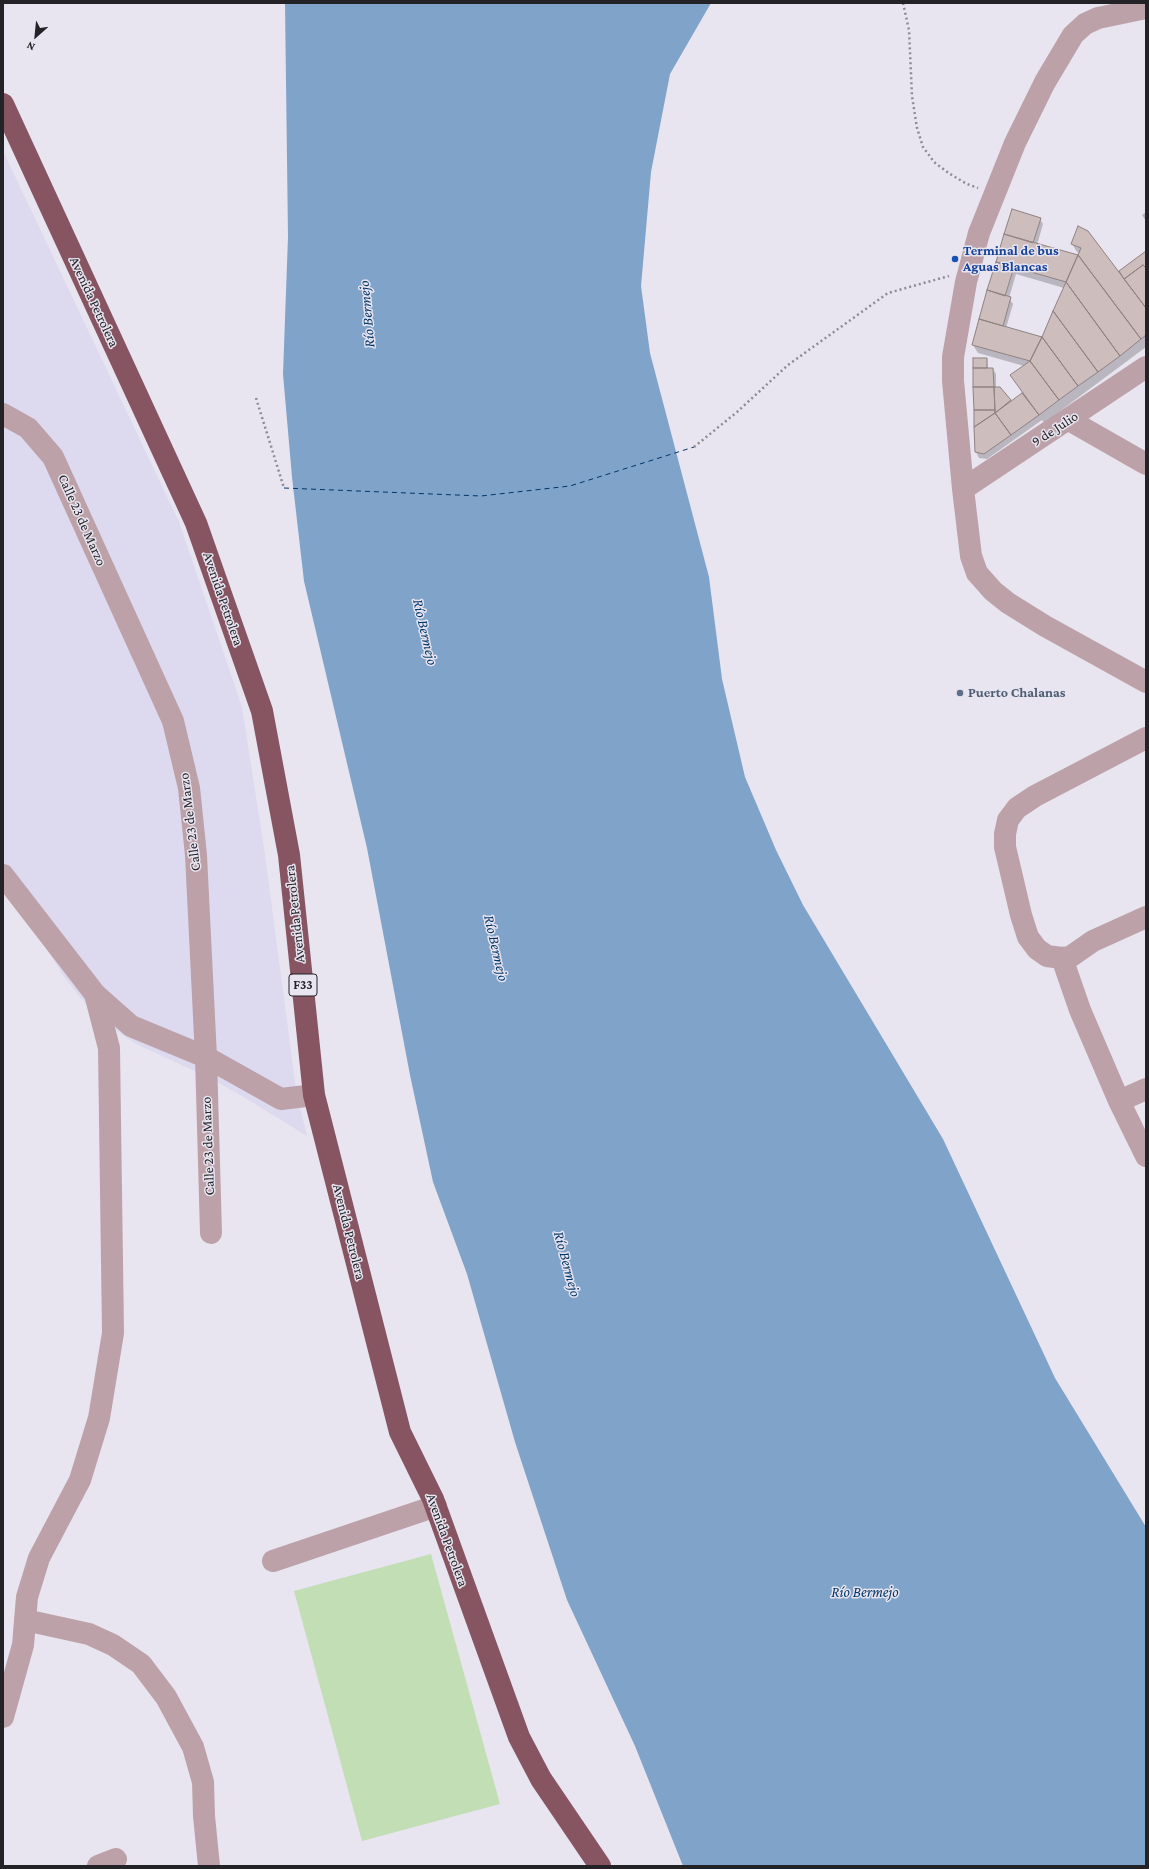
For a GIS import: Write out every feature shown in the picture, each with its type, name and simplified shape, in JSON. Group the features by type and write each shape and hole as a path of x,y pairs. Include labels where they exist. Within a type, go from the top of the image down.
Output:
{"highway":[{"name":"Avenida Petrolera","path":"3,104 196,523 262,711 289,856 314,1095 400,1432 436,1506 519,1737 541,1779 600,1866"}],"street":[{"path":"1146,8 1098,18 1085,24 1073,35 1045,82 1015,143 994,191 969,271 958,320 953,357 953,381 963,489 973,565 977,573 993,591 1008,603 1045,626 1146,682"},
{"name":"9 de Julio","path":"963,489 1146,368"},
{"name":"Calle 23 de Marzo","path":"3,414 28,428 53,457 173,721 189,788 195,848 206,1056 211,1233"},
{"path":"1069,420 1146,464"},
{"path":"1146,738 1035,796 1017,808 1008,820 1005,834 1007,863 1028,937 1037,950 1047,956 1062,958 1070,957 1093,941 1146,917"},
{"path":"3,874 96,994 131,1026 206,1056 281,1099 314,1095"},
{"path":"1062,958 1080,1010 1119,1101 1146,1156"},
{"path":"3,1717 23,1645 27,1597 39,1558 80,1480 97,1425 113,1332 109,1048 96,994"},
{"path":"1119,1101 1146,1088"},
{"path":"273,1561 436,1506"},
{"path":"25,1620 89,1634 113,1645 141,1664 166,1697 192,1747 203,1782 204,1816 209,1866"}],"path":[{"path":"904,3 908,30 912,96 917,128 923,147 934,162 950,174 967,184 994,191"},
{"path":"694,447 737,412 788,365 888,293 969,271"},
{"path":"256,398 284,488"}],"shaded area":[{"path":"3,151 179,522 242,707 265,855 296,1090 307,1136 208,1077 136,1044 104,1022 89,1008 64,977 31,924 3,884"}],"green space":[{"path":"431,1554 500,1804 362,1841 294,1591"}],"water":[{"name":"Río Bermejo","path":"285,3 711,3 670,74 651,172 641,286 650,353 709,577 722,679 745,777 776,850 803,905 943,1139 1055,1378 1146,1527 1146,1866 683,1866 635,1746 567,1600 515,1442 467,1274 433,1182 410,1075 367,848 304,581 292,477 283,374 288,237"}],"building":[{"path":"1012,209 1041,218 1033,243 1004,234"},
{"path":"1078,226 1088,231 1146,308 1146,335 1141,339 1078,255 1081,248 1071,244"},
{"path":"1004,234 1078,255 1066,282 996,262"},
{"path":"1146,251 1146,268 1143,265 1124,279 1119,271"},
{"path":"1078,255 1141,339 1120,356 1066,282"},
{"path":"996,262 1014,267 1005,296 987,290"},
{"path":"1143,265 1146,268 1146,308 1124,279"},
{"path":"1066,282 1120,356 1098,372 1053,311"},
{"path":"987,290 1011,297 1003,326 979,319"},
{"path":"1053,311 1098,372 1078,386 1042,337"},
{"path":"979,319 1042,337 1030,361 972,345"},
{"path":"1042,337 1078,386 1059,400 1030,361"},
{"path":"973,358 987,358 987,368 973,368"},
{"path":"1030,361 1059,400 1039,415 1010,375"},
{"path":"973,368 993,368 994,387 973,387"},
{"path":"973,387 994,387 995,410 974,410"},
{"path":"994,387 1000,387 1011,400 995,413"},
{"path":"1022,393 1039,415 1011,435 995,413"},
{"path":"974,410 995,410 995,413 974,427"},
{"path":"995,413 1011,435 984,454 975,452 974,427"}],"ferry route":[{"path":"284,488 481,496 570,486 694,447"}],"place":[{"name":"Terminal de bus Aguas Blancas","path":"955,259"},
{"name":"Puerto Chalanas","path":"960,693"}]}
